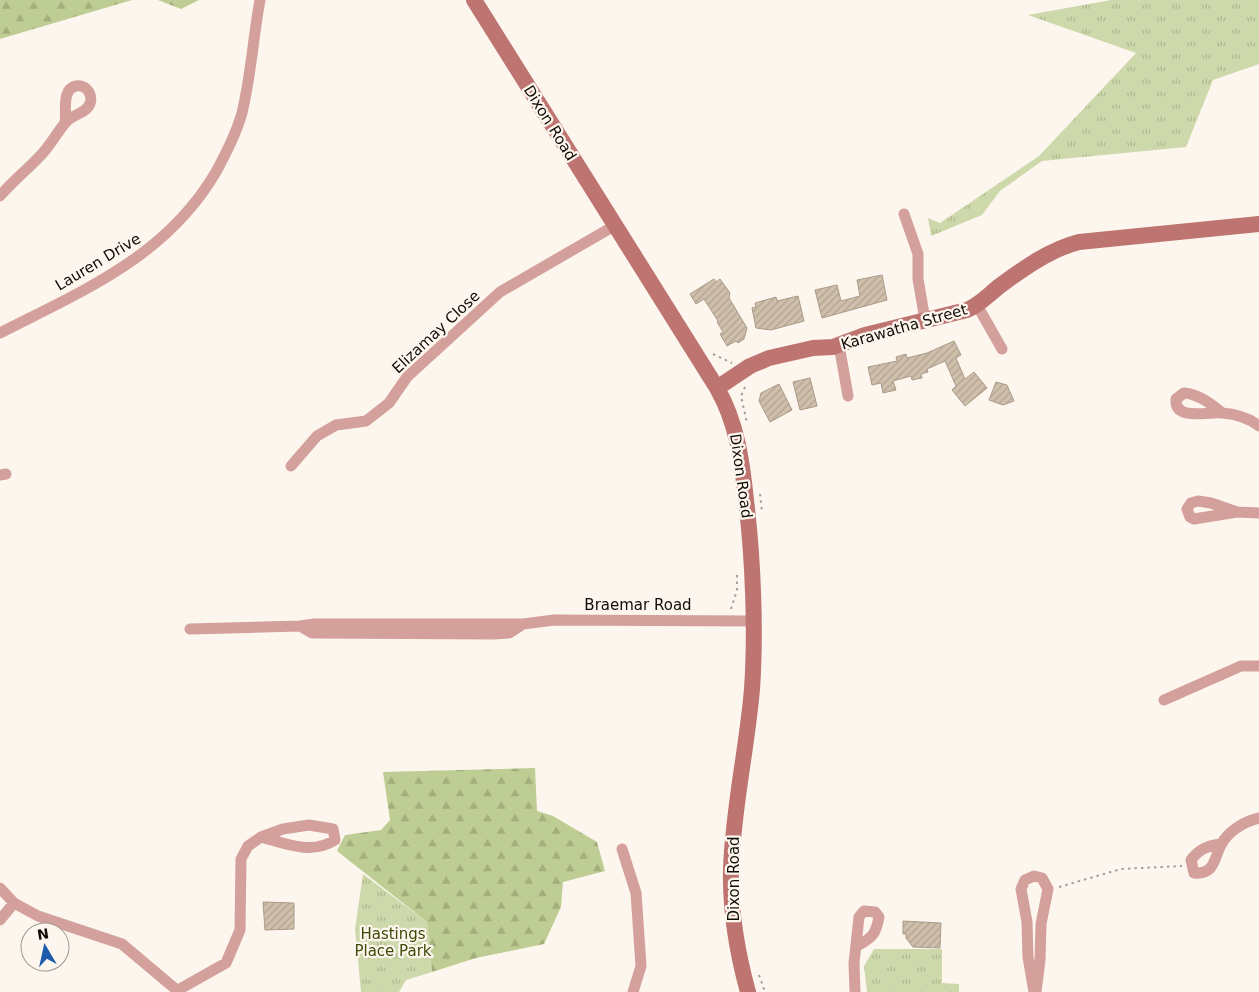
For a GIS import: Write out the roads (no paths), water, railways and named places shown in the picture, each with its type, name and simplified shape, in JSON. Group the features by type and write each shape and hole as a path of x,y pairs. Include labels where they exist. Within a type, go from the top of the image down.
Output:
{"main road":[{"name":"Dixon Road","path":"474,0 717,388 733,422 741,458 748,514 752,621 752,689 735,813 731,870 734,926 748,992"},
{"name":"Karawatha Street","path":"717,388 750,366 769,358 813,348 839,345 861,336 959,312 977,305 1002,284 1064,246 1088,240 1259,224"}],"street":[{"name":"Lauren Drive","path":"0,333 119,270 153,247 183,219 207,186 228,150 241,114 250,72 260,0"},
{"path":"0,196 42,154 65,123"},
{"path":"904,214 918,254 918,279 924,320"},
{"name":"Elizamay Close","path":"291,466 317,436 336,425 366,421 389,403 407,377 500,292 614,226"},
{"path":"977,305 1002,349"},
{"path":"839,345 848,396"},
{"path":"1221,412 1250,420 1259,426"},
{"path":"1237,512 1259,513"},
{"name":"Braemar Road","path":"190,628 324,624 523,624 554,620 752,621"},
{"path":"1164,700 1241,666 1259,666"},
{"path":"1221,844 1235,828 1259,818"},
{"path":"0,888 14,903 38,916 122,944 179,991 226,963 240,930 241,859 248,846 261,837 283,829 309,825 334,829 335,840 324,847 299,848 261,837"},
{"path":"622,849 636,893 641,966 633,992"},
{"path":"1034,876 1042,878 1048,889 1041,924 1040,960 1035,992 1028,957 1027,922 1021,889 1025,880 1034,876"},
{"path":"0,920 14,903"},
{"path":"855,992 854,963 857,946"}],"park label":[{"name":"Hastings Place Park","path":"393,942"}]}
